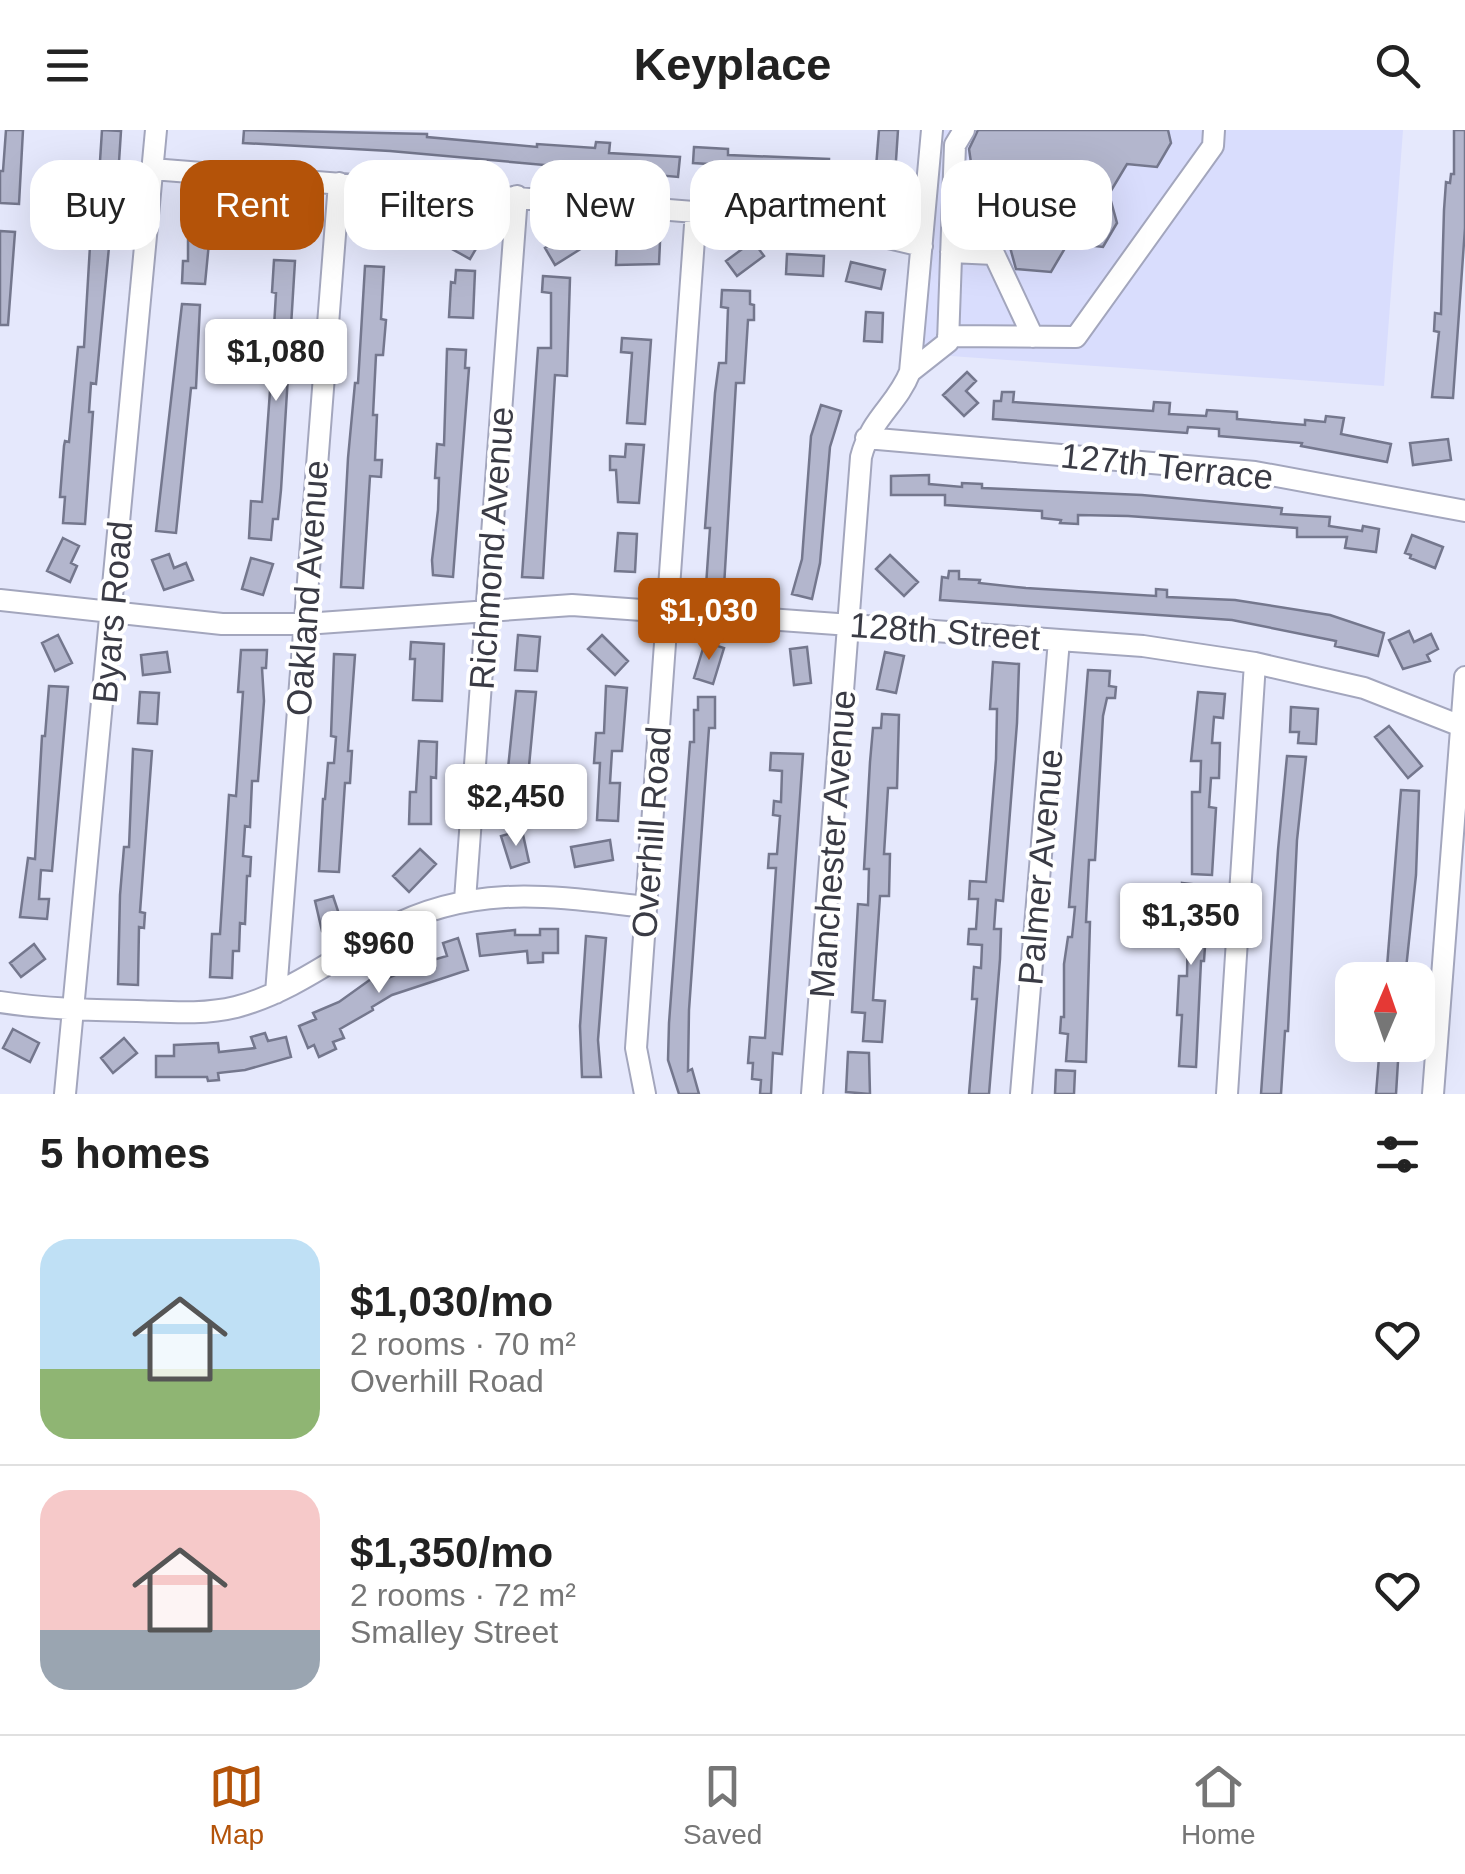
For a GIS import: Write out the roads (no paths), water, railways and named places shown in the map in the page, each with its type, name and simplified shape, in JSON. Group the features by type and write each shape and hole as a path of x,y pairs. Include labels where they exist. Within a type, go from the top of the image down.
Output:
{"street":[{"name":"Byars Road","path":"153,160 156,130"},
{"name":"Manchester Avenue","path":"812,1094 861,458 866,438 906,384 910,372 932,130"},
{"path":"910,372 948,342 955,145 964,130"},
{"path":"948,336 1076,337 1213,146 1214,130"},
{"path":"160,171 690,210"},
{"name":"Oakland Avenue","path":"276,994 339,183"},
{"name":"Richmond Avenue","path":"465,900 518,196"},
{"name":"Byars Road","path":"65,1094 145,250"},
{"name":"Overhill Road","path":"645,1094 636,1048 693,250"},
{"path":"951,252 994,254 1033,337"},
{"name":"127th Terrace","path":"866,438 1255,472 1465,511"},
{"name":"128th Street","path":"0,600 222,624 305,624 487,608 572,605 1143,646 1255,662 1364,688 1461,726"},
{"name":"Palmer Avenue","path":"1021,1094 1059,640"},
{"path":"1227,1094 1255,662"},
{"path":"1433,1094 1465,677"},
{"path":"0,1002 74,1010 202,1013 276,994 388,929 429,910 465,900 535,894 645,907"}]}
